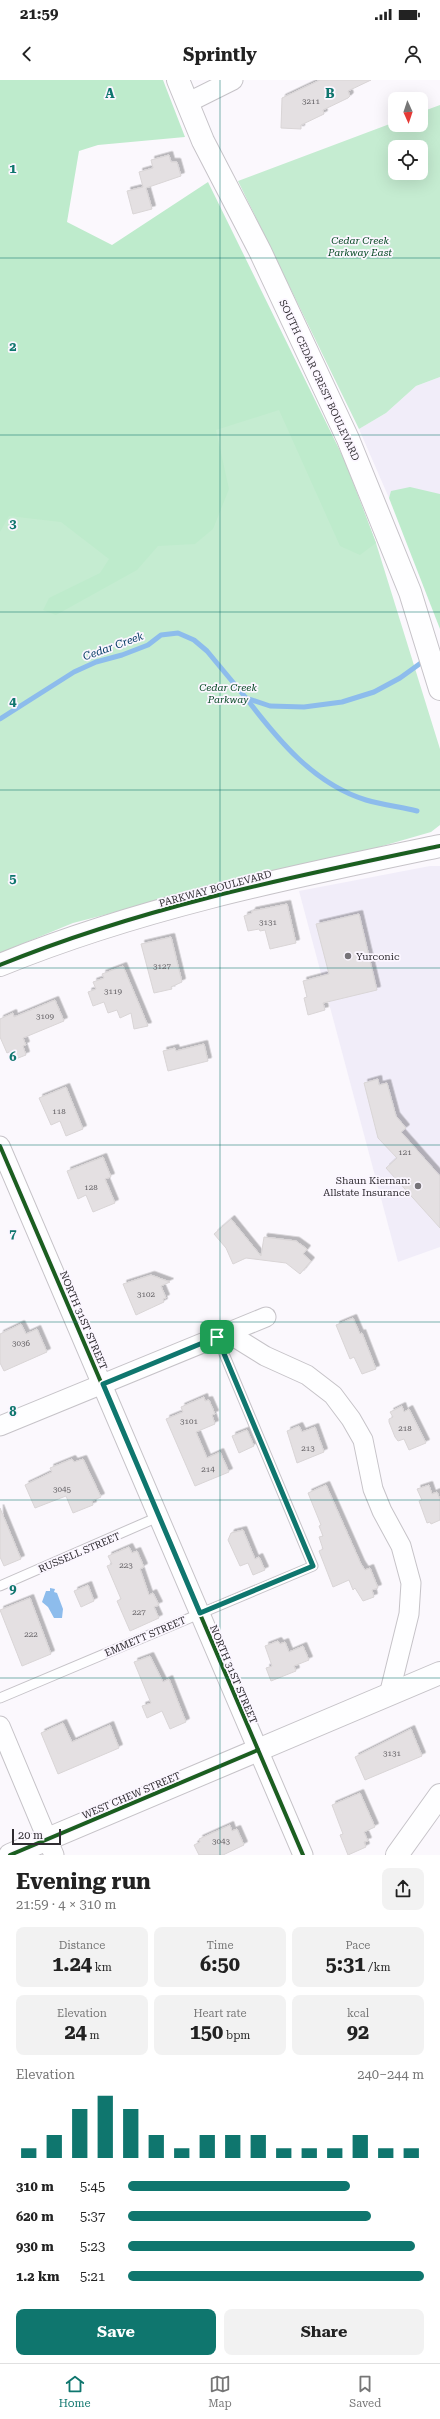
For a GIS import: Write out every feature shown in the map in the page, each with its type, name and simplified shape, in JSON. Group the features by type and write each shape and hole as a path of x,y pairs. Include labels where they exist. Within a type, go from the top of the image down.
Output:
{"street":[{"name":"SOUTH CEDAR CREST BOULEVARD","path":"178,80 221,178 260,252 348,439 381,517 419,621 440,688"},
{"path":"187,103 233,80"},
{"name":"PARKWAY BOULEVARD","path":"0,965 95,929 184,903 260,884 440,846"},
{"name":"NORTH 31ST STREET","path":"0,1146 303,1855"},
{"path":"0,1426 266,1317"},
{"path":"222,1335 307,1375 333,1395 351,1419 363,1440 373,1489 382,1511 401,1546 411,1583 409,1614 389,1695"},
{"name":"WEST CHEW STREET","path":"10,1855 51,1847 258,1750 440,1673"},
{"path":"0,1726 51,1847"},
{"path":"398,1855 440,1797"}],"lane":[{"name":"EMMETT STREET","path":"0,1698 313,1566 222,1335"},
{"name":"RUSSELL STREET","path":"0,1586 158,1517"}],"shaded area":[{"path":"440,377 440,494 392,491 389,498 359,429 386,413 416,386"},
{"path":"430,866 440,866 440,1247 398,1262 299,891"}],"green space":[{"path":"0,80 163,80 185,137 98,145 79,151 67,222 112,245 208,182 344,459 376,543 360,555 340,546 279,410 216,430 229,489 213,529 195,544 158,546 137,570 56,615 43,610 49,598 100,573 109,559 61,522 9,516 0,532"},
{"name":"Cedar Creek Parkway East","path":"440,105 440,377 416,386 386,413 359,429 238,181 388,125 388,132 428,132 428,109"},
{"name":"Cedar Creek Parkway","path":"275,392 312,469 344,459 376,543 440,749 440,825 431,832 372,849 279,870 73,923 0,953 0,499 202,423"},
{"path":"410,487 440,494 440,629 389,498 391,491"}],"water":[{"path":"50,1588 55,1589 54,1592 57,1593 63,1609 62,1618 54,1618 48,1607 42,1602 46,1591 50,1591"}],"building":[{"path":"320,80 371,80 348,91 350,96 348,98 323,110 324,114 301,125 301,129 281,128 282,98"},
{"path":"169,155 171,162 177,162 181,176 146,188 152,209 133,214 127,191 143,187 139,172 153,168 151,160"},
{"path":"287,904 296,943 270,949 265,930 260,931 259,929 248,931 244,916 252,913 252,911"},
{"name":"Yurconic","path":"359,914 377,990 323,1003 325,1010 308,1015 304,998 307,997 303,981 329,974 316,924"},
{"path":"171,937 182,982 171,987 172,989 154,993 141,944"},
{"path":"123,966 148,1026 134,1029 131,1013 120,1018 117,1010 108,1013 104,1002 93,1006 88,992 96,989 93,982 104,978 102,974"},
{"path":"55,1000 64,1021 23,1038 26,1045 23,1046 26,1055 13,1060 9,1052 7,1053 0,1037 0,1019 13,1013 14,1017"},
{"path":"204,1044 208,1061 168,1071 163,1051 175,1048 176,1051"},
{"path":"378,1079 379,1085 387,1083 396,1116 406,1128 401,1132 440,1176 440,1228 386,1168 397,1158 378,1138 364,1083"},
{"path":"66,1087 83,1129 66,1136 60,1121 51,1125 39,1098"},
{"path":"103,1157 111,1177 105,1179 115,1203 93,1212 86,1195 78,1199 67,1171"},
{"path":"231,1219 261,1256 264,1237 296,1241 307,1249 303,1254 311,1261 300,1274 286,1263 246,1258 233,1264 226,1248 214,1234"},
{"path":"151,1275 170,1282 161,1286 166,1298 163,1299 164,1302 136,1315 123,1284"},
{"path":"353,1318 360,1334 362,1333 376,1369 362,1374 354,1357 350,1359 336,1325"},
{"path":"21,1324 26,1334 37,1329 47,1352 4,1371 0,1363 0,1334"},
{"path":"204,1397 205,1401 209,1400 215,1414 212,1415 215,1424 196,1432 207,1458 220,1452 229,1472 195,1486 166,1419 183,1412 181,1407"},
{"path":"402,1406 404,1412 409,1409 426,1443 409,1450 404,1439 398,1441 395,1437 389,1422 389,1419 393,1417 390,1412"},
{"path":"299,1426 302,1432 315,1427 324,1452 297,1463 287,1431"},
{"path":"247,1430 254,1446 239,1453 232,1436"},
{"path":"72,1459 74,1462 83,1459 101,1497 92,1501 93,1505 73,1513 66,1496 35,1508 25,1485 52,1472 50,1468"},
{"path":"326,1485 361,1564 365,1570 370,1568 378,1588 372,1590 374,1597 363,1601 355,1588 353,1590 349,1580 333,1587 319,1551 323,1549 319,1537 323,1536 319,1526 321,1525 308,1493"},
{"path":"429,1485 432,1494 437,1492 440,1499 440,1520 431,1524 430,1522 427,1523 419,1501 422,1500 417,1489"},
{"path":"0,1508 21,1559 4,1566 0,1557"},
{"path":"243,1530 255,1559 259,1557 265,1570 253,1575 248,1563 240,1566 228,1540 231,1533"},
{"path":"129,1547 132,1553 137,1551 144,1567 140,1569 149,1595 153,1593 159,1605 154,1607 159,1618 130,1631 117,1601 121,1599 107,1566 112,1564 108,1556"},
{"path":"88,1585 94,1601 81,1607 74,1591"},
{"path":"30,1598 51,1654 22,1666 0,1610"},
{"path":"278,1641 280,1644 285,1642 289,1652 303,1646 309,1660 294,1666 296,1671 271,1681 266,1668 272,1666 265,1646"},
{"path":"150,1656 163,1682 169,1679 186,1722 170,1729 162,1711 147,1718 142,1706 151,1703 134,1662"},
{"path":"63,1723 72,1742 110,1725 119,1748 58,1774 41,1733"},
{"path":"411,1729 422,1756 365,1780 355,1757"},
{"path":"360,1793 375,1827 364,1832 368,1841 364,1842 366,1847 348,1855 340,1835 343,1834 332,1805"},
{"path":"230,1825 232,1831 237,1829 244,1845 223,1855 199,1855 194,1845 200,1842 199,1839"}],"waterway":[{"name":"Cedar Creek","path":"0,719 74,672 96,662 122,655 148,645 161,635 178,633 194,640 207,651 246,698 270,706 304,707 342,702 374,692 400,678 425,660"},
{"path":"246,698 284,745 298,759 330,783 347,793 366,800 417,811"}],"cycle path":[{"path":"0,965 108,926 217,895 440,846"},
{"path":"0,1146 303,1855"},
{"path":"10,1855 258,1750"}],"place":[{"name":"Yurconic","path":"348,956"},
{"name":"Shaun Kiernan: Allstate Insurance","path":"418,1186"}],"route":[{"path":"217,1337 313,1566 200,1613 158,1517 103,1384 217,1337"}]}
